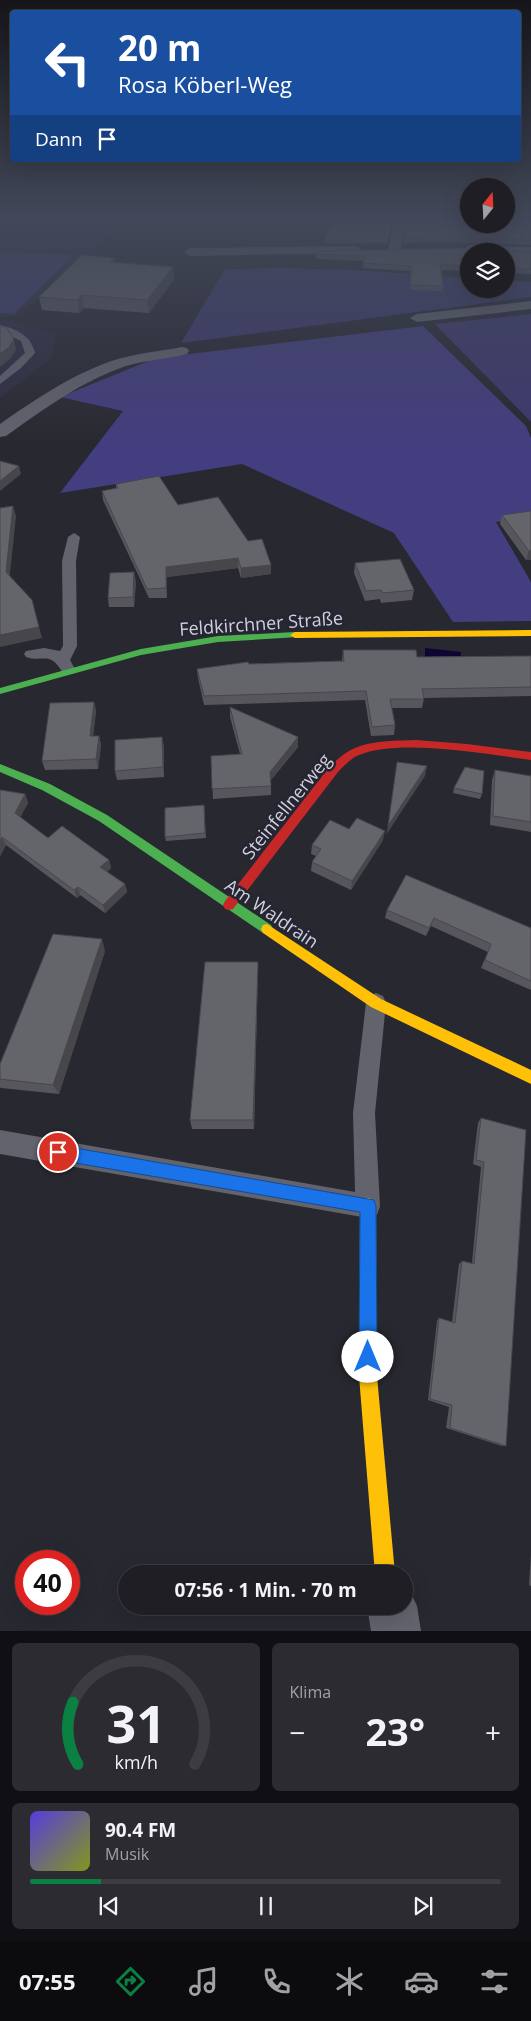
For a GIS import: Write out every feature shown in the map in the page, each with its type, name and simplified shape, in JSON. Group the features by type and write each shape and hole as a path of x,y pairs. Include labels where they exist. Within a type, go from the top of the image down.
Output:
{"street":[{"path":"417,318 531,304"},
{"path":"0,432 57,393 98,372 122,363 182,351"},
{"name":"Feldkirchner Straße","path":"0,691 66,665 218,639 294,635 531,633"},
{"name":"Steinfellnerweg","path":"229,905 334,769 356,751 385,746 425,746 488,750 531,756"},
{"name":"Am Waldrain","path":"0,768 46,787 103,818 376,1003 531,1077"},
{"path":"368,1206 368,1376 385,1565"},
{"path":"393,1615 396,1631"}],"lane":[{"path":"0,328 22,336 30,346 30,353 0,381"},
{"path":"66,665 70,646 70,561 74,538"},
{"path":"31,654 42,652 58,655 66,665"},
{"path":"0,1142 368,1206 364,1113 376,1003"}],"shaded area":[{"path":"0,293 44,293 15,316 0,317"},
{"path":"0,293 35,293 14,314 0,313"},
{"path":"211,293 460,293 460,298 515,298 515,293 531,293 531,297 181,343"},
{"path":"531,314 531,421 530,421 435,324"},
{"path":"0,319 55,334 52,358 0,398"},
{"path":"423,326 526,426 531,438 531,518 496,522 531,582 531,621 453,622 394,533 242,464 60,493 123,411 60,397 156,358"},
{"path":"425,648 461,652 460,663 425,659"}],"building":[{"path":"43,293 152,293 147,300 82,295 77,300 39,297"},
{"path":"0,325 6,327 14,339 9,347 0,354"},
{"path":"0,461 19,466 0,481"},
{"path":"159,476 178,505 218,497 248,541 262,539 271,565 241,568 238,558 166,567 166,588 147,589 102,491 118,488 116,484"},
{"path":"13,506 6,572 32,600 39,627 0,635 0,508"},
{"path":"531,511 531,551 529,551 502,515"},
{"path":"400,559 414,590 383,593 381,590 366,591 355,563"},
{"path":"134,572 133,597 108,598 110,573"},
{"path":"343,650 416,650 417,657 531,656 531,687 422,689 424,699 390,699 395,725 372,727 366,691 204,696 197,669 248,662 249,664 344,661"},
{"path":"94,702 90,736 99,736 96,759 42,761 50,703"},
{"path":"230,707 298,737 270,772 271,786 212,789 211,756 242,754"},
{"path":"162,737 163,767 115,771 115,740"},
{"path":"397,762 427,766 388,826"},
{"path":"465,767 484,771 482,794 454,788"},
{"path":"495,770 531,776 531,822 493,816"},
{"path":"0,790 25,794 15,813 48,838 62,826 109,860 100,867 125,884 103,905 78,887 74,890 2,837 0,841"},
{"path":"204,805 205,833 165,837 165,808"},
{"path":"357,818 385,831 352,881 312,862 321,849 312,845 330,820 349,829"},
{"path":"406,875 531,928 531,981 485,960 491,944 434,918 429,928 387,910"},
{"path":"53,934 102,939 53,1085 0,1079 0,1064"},
{"path":"205,962 258,962 253,1120 190,1120"},
{"path":"481,1118 526,1130 506,1446 450,1428 452,1405 430,1399 439,1318 455,1323 462,1261 474,1264 484,1162 476,1160"}],"traffic: fast":[{"path":"0,691 141,652 218,639 295,635"},
{"path":"0,768 46,787 103,818 267,929"}],"traffic: slow":[{"path":"295,635 531,633"},
{"path":"267,929 376,1003 531,1077"},
{"path":"368,1206 368,1376 384,1565"}],"traffic: jam":[{"path":"229,905 334,769 355,752 372,747 416,744 442,745 531,756"}],"route":[{"path":"58,1152 368,1206 368,1357"}]}
